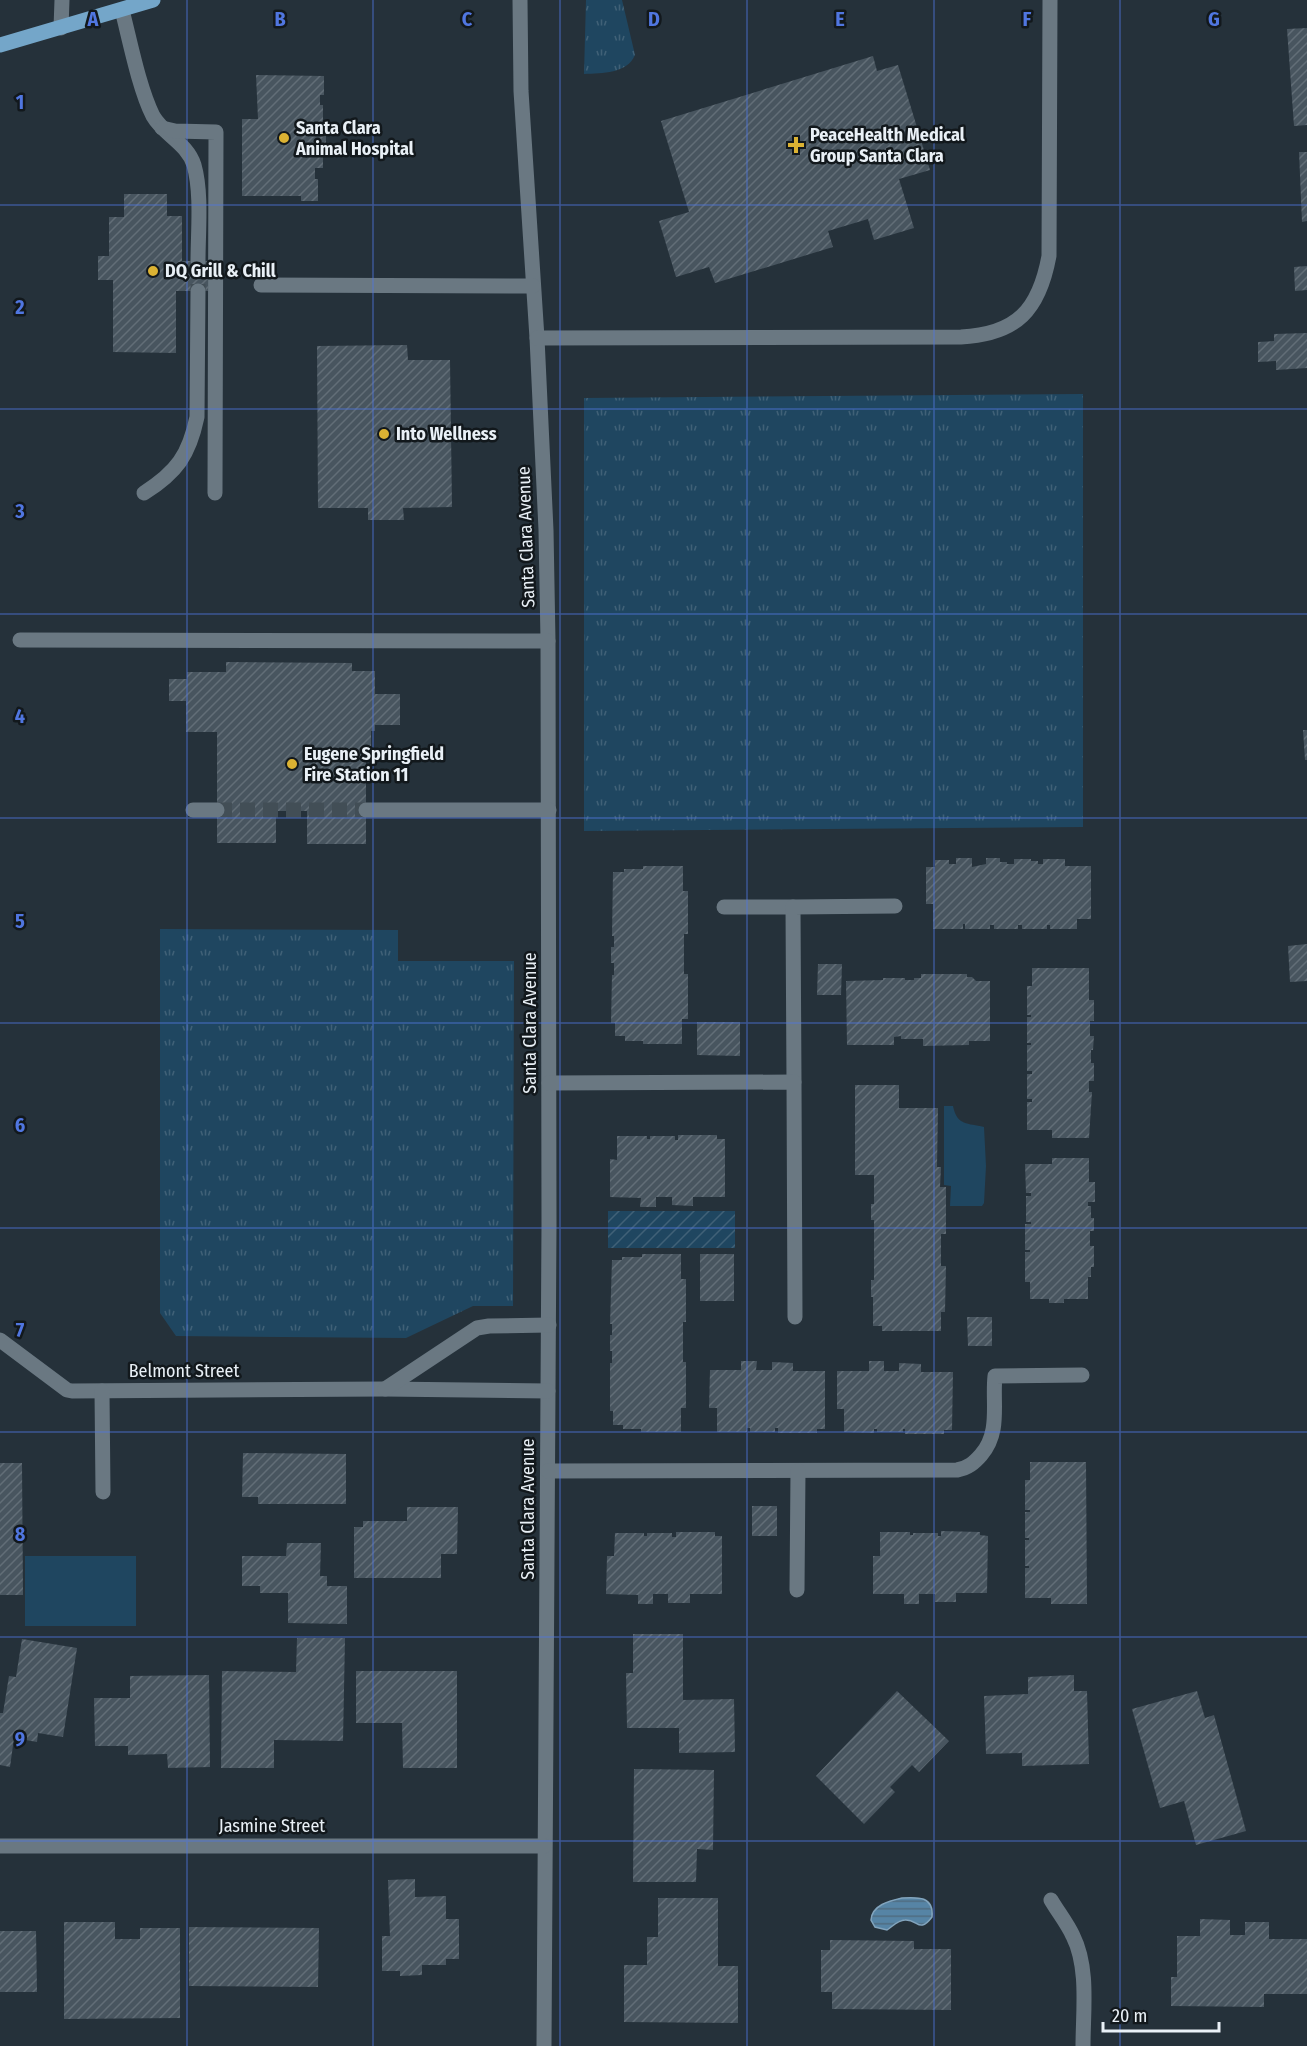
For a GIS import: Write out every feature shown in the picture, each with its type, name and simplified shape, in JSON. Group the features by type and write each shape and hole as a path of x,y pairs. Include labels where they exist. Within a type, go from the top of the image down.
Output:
{"main road":[{"path":"0,45 153,0"}],"street":[{"path":"61,28 62,0"},
{"name":"Santa Clara Avenue","path":"520,0 521,91 537,338 546,530 548,641 549,1326 544,2046"},
{"path":"537,338 961,337 996,332 1013,324 1027,313 1038,296 1045,278 1048,256 1050,0"},
{"path":"122,10 154,117 162,128 189,153 194,164 198,206 198,261"},
{"path":"162,128 175,131 216,132 216,493"},
{"path":"261,285 533,286"},
{"path":"144,493 164,480 178,465 195,426 198,291"},
{"path":"20,640 548,641"},
{"path":"193,810 217,810"},
{"path":"366,810 549,810"},
{"path":"723,907 895,906"},
{"path":"793,907 795,1317"},
{"path":"549,1083 794,1082"},
{"path":"385,1389 477,1328 549,1326"},
{"path":"0,1360 5,1344"},
{"name":"Belmont Street","path":"5,1344 67,1390 548,1390"},
{"path":"548,1471 947,1471 965,1469 978,1460 985,1451 993,1432 995,1376 1082,1375"},
{"path":"102,1391 103,1492"},
{"path":"797,1590 798,1471"},
{"name":"Jasmine Street","path":"0,1846 544,1846"},
{"path":"1051,1900 1073,1935 1079,1950 1083,1995 1083,2046"}],"green space":[{"path":"586,0 622,0 635,55 626,66 613,71 584,74"},
{"path":"1083,394 1083,827 584,831 584,398"},
{"path":"160,929 398,930 398,961 514,961 513,1306 473,1306 406,1338 176,1336 160,1313"},
{"path":"944,1106 953,1106 960,1120 984,1127 986,1166 982,1206 950,1206 951,1186 944,1185"},
{"path":"608,1211 735,1211 735,1248 608,1248"},
{"path":"25,1556 136,1556 136,1626 25,1626"}],"shaded area":[{"path":"902,1898 919,1898 928,1901 932,1917 921,1925 902,1920 887,1930 875,1927 871,1920 874,1911 882,1904"}],"building":[{"path":"1307,28 1307,125 1294,126 1287,29"},
{"name":"PeaceHealth Medical Group Santa Clara","path":"873,56 877,71 898,65 930,170 899,179 914,228 874,240 868,219 828,231 833,247 715,283 709,267 676,277 659,221 689,212 661,121"},
{"name":"Santa Clara Animal Hospital","path":"256,75 324,76 324,95 320,95 320,105 323,105 323,121 326,121 326,154 323,154 323,168 315,168 315,179 318,179 318,201 301,201 301,196 242,196 242,119 258,119"},
{"path":"1299,152 1307,152 1307,221 1302,222"},
{"name":"DQ Grill & Chill","path":"124,194 167,194 167,216 182,216 182,261 208,261 208,291 176,291 176,353 113,352 113,280 98,280 98,256 109,256 109,217 124,217"},
{"path":"1307,266 1307,290 1295,291 1294,267"},
{"path":"1307,333 1307,368 1276,370 1276,361 1258,362 1258,342 1274,341 1274,334"},
{"name":"Into Wellness","path":"407,345 408,360 450,360 452,507 403,508 404,520 368,520 368,508 318,508 317,346"},
{"name":"Eugene Springfield Fire Station 11","path":"226,662 352,663 352,671 375,671 375,694 400,694 400,725 375,725 375,731 371,731 371,746 366,748 366,844 307,844 307,811 276,811 276,843 217,843 217,732 186,732 186,701 169,701 169,679 187,679 187,672 226,672"},
{"path":"1303,730 1307,730 1307,760 1305,760"},
{"path":"956,858 972,858 972,867 986,864 986,858 1000,858 1000,862 1007,862 1007,864 1014,864 1014,859 1031,859 1031,861 1038,861 1038,864 1043,864 1043,859 1065,859 1065,866 1091,866 1091,919 1077,919 1077,929 1050,929 1050,925 1047,925 1047,929 1022,929 1022,925 1018,925 1018,929 994,929 994,925 990,925 990,929 965,929 965,924 963,924 963,929 933,929 933,904 926,904 926,867 935,867 935,860 949,860 949,864 956,864"},
{"path":"643,866 683,866 683,891 688,891 688,934 684,934 684,974 688,974 688,1019 682,1019 682,1044 643,1044 643,1041 625,1041 625,1036 615,1036 615,1023 611,1023 612,975 614,975 614,963 611,963 611,947 614,947 614,936 612,936 613,872 624,872 624,869 643,869"},
{"path":"1307,944 1307,981 1290,982 1288,946"},
{"path":"818,964 842,964 841,995 817,995"},
{"path":"1032,968 1089,968 1089,1000 1094,1000 1094,1021 1090,1021 1090,1036 1094,1036 1091,1063 1094,1063 1094,1081 1089,1081 1089,1092 1092,1092 1089,1138 1052,1138 1052,1130 1027,1130 1027,1102 1032,1102 1032,1099 1027,1099 1027,1074 1032,1074 1032,1071 1027,1071 1027,1045 1031,1043 1027,1043 1027,1017 1031,1015 1027,1015 1027,986 1032,986"},
{"path":"921,974 967,974 967,977 972,977 976,981 990,981 990,1041 969,1041 969,1045 923,1046 923,1039 901,1039 901,1036 894,1037 894,1045 847,1045 846,981 883,980 883,978 914,980 914,978 921,978"},
{"path":"697,1022 740,1022 740,1056 697,1055"},
{"path":"855,1085 899,1085 899,1108 938,1108 937,1167 941,1167 940,1187 946,1187 946,1234 941,1234 941,1266 946,1266 945,1312 941,1312 941,1331 882,1331 882,1326 873,1326 871,1280 874,1280 874,1220 871,1220 871,1204 874,1204 874,1175 855,1175"},
{"path":"678,1135 717,1135 717,1139 725,1139 725,1197 693,1197 693,1206 672,1205 672,1197 656,1197 656,1207 640,1207 641,1198 610,1197 610,1159 617,1160 617,1136 647,1136 647,1139 650,1139 650,1136 675,1136 675,1140 678,1140"},
{"path":"1052,1158 1089,1158 1089,1182 1095,1182 1095,1202 1088,1202 1088,1206 1091,1206 1091,1218 1094,1218 1094,1231 1090,1231 1090,1246 1094,1246 1094,1267 1091,1267 1091,1277 1088,1277 1088,1299 1064,1299 1064,1303 1049,1303 1049,1299 1030,1299 1030,1282 1025,1282 1025,1252 1030,1252 1030,1250 1025,1250 1025,1224 1031,1224 1031,1222 1026,1222 1026,1196 1031,1196 1031,1193 1026,1193 1025,1164 1052,1164"},
{"path":"642,1254 681,1254 681,1279 686,1279 683,1362 686,1362 686,1408 681,1408 681,1432 641,1432 641,1429 623,1429 623,1425 613,1425 613,1411 610,1411 612,1260 622,1260 622,1257 642,1257"},
{"path":"700,1254 734,1254 734,1301 700,1301"},
{"path":"967,1317 992,1317 992,1346 968,1346"},
{"path":"741,1361 757,1361 756,1370 772,1370 772,1362 793,1363 793,1371 825,1371 825,1429 817,1429 817,1433 778,1433 778,1428 775,1428 775,1432 750,1432 750,1428 747,1428 747,1432 717,1432 717,1408 709,1408 710,1370 741,1370"},
{"path":"869,1361 884,1361 884,1371 899,1371 899,1363 921,1364 921,1372 953,1372 952,1430 944,1430 944,1434 905,1434 905,1429 903,1432 877,1432 877,1429 874,1429 874,1433 844,1432 844,1409 837,1409 837,1371 869,1371"},
{"path":"243,1453 346,1454 346,1504 258,1504 258,1497 242,1497"},
{"path":"1030,1462 1086,1462 1087,1604 1051,1604 1051,1598 1025,1598 1025,1568 1029,1566 1025,1566 1025,1540 1029,1538 1025,1538 1025,1512 1030,1512 1030,1510 1025,1510 1025,1480 1030,1480"},
{"path":"0,1463 22,1463 23,1595 0,1595"},
{"path":"752,1506 777,1506 777,1536 752,1536"},
{"path":"407,1507 458,1507 457,1554 441,1554 441,1578 354,1578 354,1527 363,1527 363,1521 407,1521"},
{"path":"941,1531 980,1532 980,1535 988,1536 987,1593 956,1593 956,1602 935,1602 935,1594 919,1594 919,1604 904,1604 904,1594 873,1594 873,1556 880,1556 880,1532 910,1532 910,1535 938,1533 938,1536 941,1536"},
{"path":"676,1532 715,1532 715,1536 722,1536 722,1594 690,1594 690,1603 668,1603 668,1594 653,1594 653,1604 638,1604 638,1595 606,1594 607,1556 614,1556 615,1533 644,1533 644,1536 647,1536 647,1533 672,1533 672,1537 676,1537"},
{"path":"287,1543 321,1543 320,1576 327,1576 327,1586 347,1586 347,1624 288,1623 288,1593 260,1593 260,1586 242,1586 242,1556 286,1556"},
{"path":"633,1634 683,1634 683,1700 734,1699 735,1752 679,1753 679,1728 627,1728 626,1673 633,1673"},
{"path":"297,1638 345,1638 343,1741 274,1740 274,1768 221,1768 222,1671 296,1672"},
{"path":"22,1639 77,1648 63,1737 38,1733 37,1742 14,1738 10,1767 0,1765 0,1713 3,1713 9,1676 16,1677"},
{"path":"356,1671 457,1671 457,1768 403,1768 402,1723 356,1723"},
{"path":"209,1675 210,1767 168,1768 167,1754 128,1755 128,1746 95,1746 94,1698 130,1698 130,1676"},
{"path":"1074,1675 1074,1691 1087,1691 1089,1764 1022,1766 1022,1753 986,1754 984,1696 1028,1694 1028,1677"},
{"path":"897,1691 949,1741 919,1772 912,1765 890,1787 895,1792 864,1824 816,1776"},
{"path":"1197,1691 1205,1718 1214,1715 1246,1831 1196,1845 1184,1801 1160,1808 1132,1709"},
{"path":"634,1769 714,1770 713,1850 697,1849 696,1882 633,1882"},
{"path":"415,1879 415,1897 446,1896 446,1919 459,1919 459,1959 446,1959 446,1965 422,1965 422,1975 400,1976 400,1971 382,1971 382,1936 390,1936 388,1880"},
{"path":"658,1898 718,1898 718,1966 738,1966 738,2023 624,2022 624,1965 647,1965 647,1937 658,1937"},
{"path":"1200,1919 1230,1920 1230,1935 1245,1935 1245,1922 1269,1922 1269,1939 1307,1939 1307,1994 1264,1994 1264,2007 1171,2006 1171,1977 1177,1977 1177,1936 1200,1936"},
{"path":"64,1922 115,1922 115,1939 140,1939 140,1928 180,1928 180,2018 64,2019"},
{"path":"189,1927 319,1928 318,1987 189,1986"},
{"path":"0,1931 36,1931 37,1992 0,1992"},
{"path":"830,1940 914,1941 914,1949 951,1949 951,2010 832,2009 832,1992 821,1992 821,1950 830,1950"}],"tunnel":[{"path":"198,261 198,291"},
{"path":"217,810 366,810"}],"place":[{"name":"Santa Clara Animal Hospital","path":"284,138"},
{"name":"PeaceHealth Medical Group Santa Clara","path":"796,145"},
{"name":"DQ Grill & Chill","path":"153,271"},
{"name":"Into Wellness","path":"384,434"},
{"name":"Eugene Springfield Fire Station 11","path":"292,764"}]}
